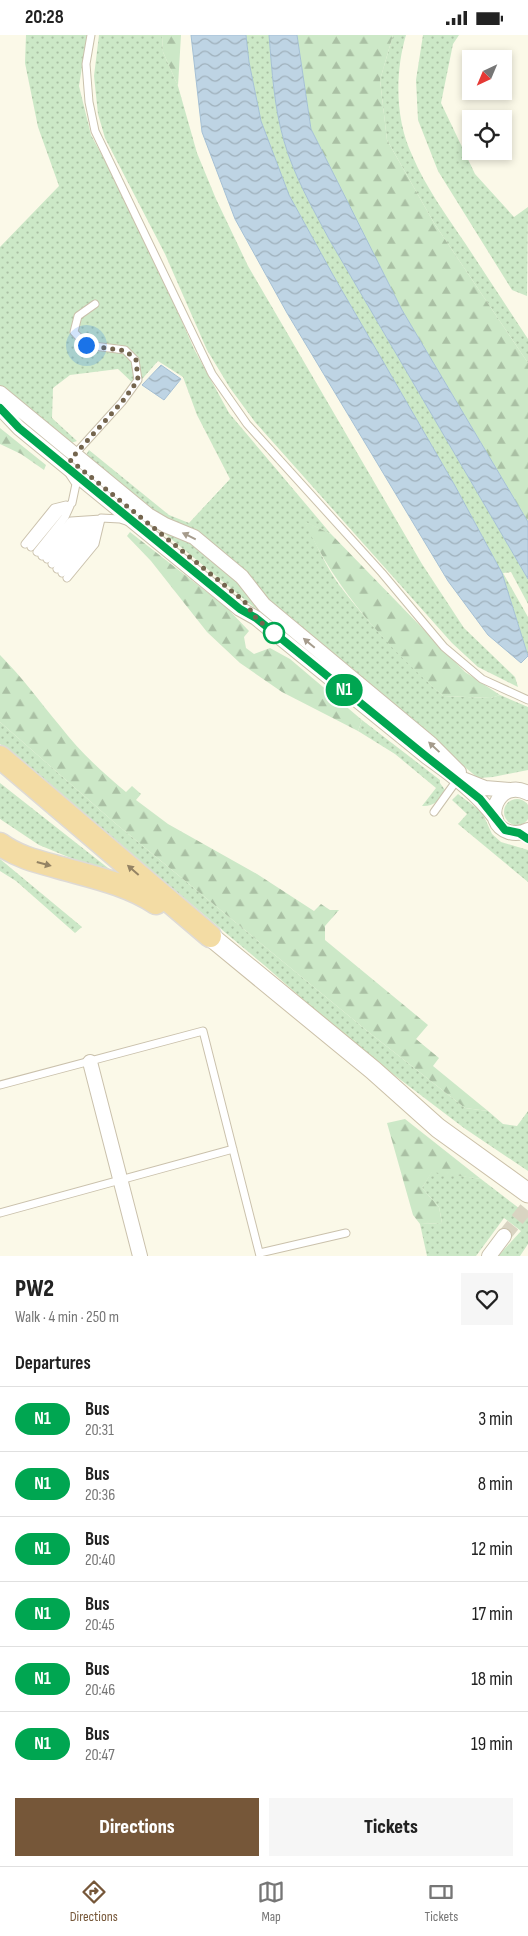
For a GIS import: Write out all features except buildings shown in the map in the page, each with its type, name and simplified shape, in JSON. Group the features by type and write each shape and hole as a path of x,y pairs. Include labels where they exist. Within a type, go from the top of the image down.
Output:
{"highway":[{"path":"0,757 210,936"},
{"path":"0,844 8,850 34,861 130,888 154,902 181,923 210,936"}],"main road":[{"path":"210,936 373,1070 438,1128 528,1193"},
{"path":"373,1070 528,1181"}],"street":[{"path":"0,393 144,531 240,609 256,618 419,751 458,778 485,788 521,790"},
{"path":"4,412 23,421 244,601 256,618"},
{"path":"69,459 148,515 165,525 194,537 242,577 264,605 431,744 458,778 480,799 505,830 525,834"},
{"path":"496,819 495,805 498,799 521,790"},
{"path":"90,1062 140,1256"},
{"path":"438,1128 528,1202"},
{"path":"489,1256 504,1236"}],"lane":[{"path":"91,35 86,64 89,102 95,131 212,374 247,424 382,573 444,647 482,679 528,700"},
{"path":"47,560 72,503 76,485 69,459 122,402 138,380 136,360 126,351 86,345 74,332 78,316 95,304"},
{"path":"47,560 54,508 72,503"},
{"path":"47,560 101,519"},
{"path":"47,560 75,526 101,519 120,519 144,531"},
{"path":"47,560 95,544 101,519"},
{"path":"434,812 458,778"},
{"path":"0,1085 203,1031 260,1254 346,1233"},
{"path":"0,1213 233,1149"}],"green space":[{"path":"26,35 87,35 79,86 91,135 139,223 194,349 229,413 331,534 305,522 335,579 376,629 443,696 491,698 500,695 528,707 528,770 478,778 284,617 263,597 149,511 90,461 86,455 89,450 169,515 189,523 230,479 197,415 183,377 158,361 136,386 118,369 70,375 53,388 52,418 77,441 71,443 0,388 0,247 59,186 38,127 25,63"},
{"path":"99,35 162,35 163,52 178,86 197,153 216,199 248,266 422,564 464,628 515,677 518,687 478,667 452,643 255,422 230,388 207,350 165,254 105,138 98,114 94,76"},
{"path":"162,35 181,35 178,86 163,52"},
{"path":"246,35 269,35 274,89 281,128 293,167 310,203 329,239 528,579 528,604 511,572 503,573 528,617 528,656 502,573 454,484 289,195 261,121 249,62"},
{"path":"297,35 393,35 380,80 387,140 434,223 528,363 528,522 402,310 311,129"},
{"path":"393,35 406,35 400,64 398,95 406,141 423,178 436,200 528,339 528,363 434,223 387,140 380,80"},
{"path":"423,35 459,35 453,44 441,103 462,147 462,160 468,160 475,174 514,217 528,207 527,296 512,290 438,171 418,120 416,80"},
{"path":"0,428 46,465 44,470 21,454 0,444"},
{"path":"304,521 331,534 465,672 500,695 491,698 443,696 401,657 364,616 331,571"},
{"path":"153,524 191,540 428,751"},
{"path":"130,532 226,607 249,631 244,637 246,648 254,654 270,648 290,659 362,720 358,731 282,692 240,663 207,632 151,561 127,536"},
{"path":"0,655 91,761 126,792 132,786 141,794 136,800 168,824 257,874 314,911 321,904 330,910 339,910 325,926 325,940 428,1025 416,1039 439,1058 433,1066 488,1111 465,1108 366,1030 115,823 0,722"},
{"path":"362,720 440,780 445,790 439,800 433,804 422,806 436,788 395,754 358,731"},
{"path":"0,722 115,823 366,1030 465,1108 488,1111 503,1124 517,1126 528,1111 528,1171 464,1128 356,1046 264,965 0,744"},
{"path":"0,783 122,879 39,845 0,819"},
{"path":"458,794 482,812 492,834 501,842 528,850 528,882 458,824 467,814 452,800"},
{"path":"517,799 526,803 529,807 529,817 526,821 517,825 508,821 504,812 508,803"},
{"path":"0,859 82,927 75,933 16,881 0,871"},
{"path":"405,1119 481,1179 432,1172 422,1188 439,1207 442,1223 420,1224 413,1215 387,1123"},
{"path":"432,1171 481,1179 528,1215 528,1244 520,1256 498,1256 521,1231 504,1218 476,1256 427,1256 420,1224 442,1223 439,1207 422,1188"}],"water":[{"path":"191,35 246,35 249,62 261,121 289,195 454,484 502,573 528,656 521,663 488,635 448,581 287,313 235,219 202,132"},
{"path":"269,35 297,35 311,129 402,310 528,522 528,579 329,239 304,191 288,154 278,115"},
{"path":"161,365 181,379 164,400 142,385"}],"tunnel":[{"path":"504,1236 528,1206"}],"bus line":[{"name":"N1","path":"0,408 19,428 240,609 256,618 449,773 480,799 499,825 505,830 519,833 528,839"}],"route":[{"path":"86,345 126,351 136,360 138,380 122,402 70,460 244,601 256,618 274,633"}]}
